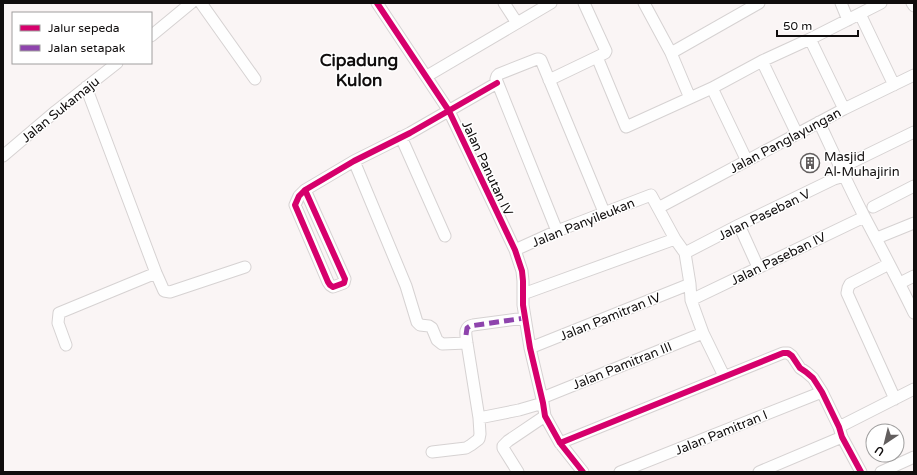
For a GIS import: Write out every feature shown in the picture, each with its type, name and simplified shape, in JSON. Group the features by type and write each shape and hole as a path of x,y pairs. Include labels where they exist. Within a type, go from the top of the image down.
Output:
{"street":[{"path":"152,35 191,3"},
{"path":"201,3 255,79"},
{"name":"Jalan Panutan IV","path":"377,3 449,111 515,250 522,271 525,318 545,416"},
{"path":"504,3 517,23"},
{"path":"427,76 551,3"},
{"path":"549,80 605,53 606,51 584,3"},
{"path":"671,53 759,3"},
{"path":"841,3 848,20"},
{"path":"597,57 626,127 712,88 762,61 810,39 881,3"},
{"path":"646,4 671,53 690,98"},
{"path":"860,14 894,85"},
{"path":"810,39 844,109"},
{"path":"557,231 496,79 499,74 538,58 541,60 604,212"},
{"path":"762,61 797,134"},
{"name":"Jalan Sukamaju","path":"3,156 56,111 116,64"},
{"name":"Jalan Panglayungan","path":"658,208 844,109 914,76"},
{"path":"305,190 345,280 344,283 333,287 328,282 295,205 299,196 305,190 354,161 449,111 497,83"},
{"path":"86,87 164,291 170,292 245,267"},
{"path":"712,88 747,161"},
{"path":"819,122 864,216 877,238 889,264 901,282 914,314"},
{"name":"Jalan Paseban V","path":"685,253 842,172 914,132"},
{"path":"401,137 445,236"},
{"path":"354,161 406,286 417,322 420,325 429,326 432,328 438,340 442,344 466,339"},
{"path":"873,208 914,186"},
{"name":"Jalan Panyileukan","path":"515,250 557,231 651,195 658,208"},
{"path":"658,208 675,239 685,253 691,300 703,332 724,376"},
{"name":"Jalan Paseban IV","path":"691,300 864,216"},
{"path":"877,238 914,223"},
{"path":"739,225 758,267"},
{"path":"523,294 675,239"},
{"path":"889,264 850,284 847,292 895,399"},
{"path":"66,345 58,323 59,313 156,273"},
{"path":"901,282 914,276"},
{"name":"Jalan Pamitran IV","path":"530,348 690,284"},
{"path":"432,452 466,448 471,446 479,439 479,418 466,339 467,328 470,326 525,318"},
{"name":"Jalan Pamitran III","path":"479,418 519,410 703,332"},
{"path":"560,443 724,376 783,353 788,353 792,356 800,368 813,378 822,392 840,432 861,472"},
{"path":"759,472 840,432 914,389"},
{"name":"Jalan Pamitran I","path":"620,472 822,392"},
{"path":"519,472 503,446 545,416 560,443 584,472"},
{"path":"881,472 914,457"}],"marked path":[{"path":"466,335 467,328 470,326 525,318"}],"cycle path":[{"path":"377,3 449,111 515,250 522,271 523,305 530,348 545,416 560,443 583,472"},
{"path":"305,190 345,279 344,283 333,287 328,282 295,205 299,196 305,190 354,161 410,133 497,83"},
{"path":"560,443 783,353 788,353 792,356 800,368 813,378 822,392 839,427 842,437 861,472"}],"place":[{"name":"Masjid Al-Muhajirin","path":"810,163"}],"district":[{"name":"Cipadung Kulon","path":"359,70"}]}
